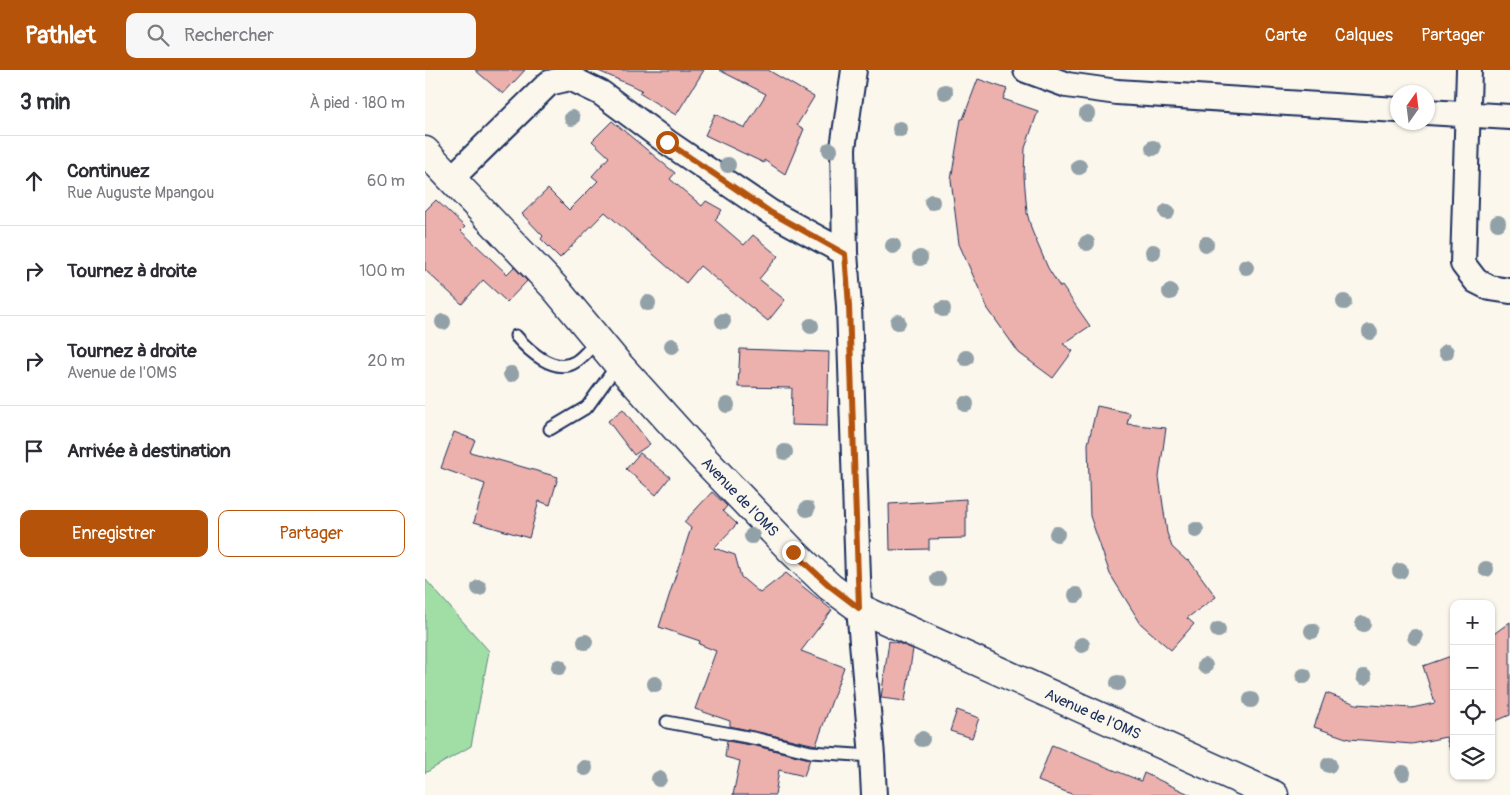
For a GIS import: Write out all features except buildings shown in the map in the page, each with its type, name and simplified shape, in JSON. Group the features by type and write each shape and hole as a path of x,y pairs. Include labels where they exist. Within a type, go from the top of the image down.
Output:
{"street":[{"path":"854,70 843,148 845,254 849,306 859,608 874,795"},
{"path":"1026,70 1067,85 1117,92 1390,110"},
{"path":"1469,70 1466,115 1463,264 1475,281 1490,288 1510,291"},
{"path":"452,178 549,83 570,78 601,93 667,142 770,212 845,254"},
{"path":"1435,113 1510,117"},
{"name":"Avenue de l'OMS","path":"425,151 555,288 618,364 701,456 793,552 830,586 859,608 1274,795"}],"lane":[{"path":"516,336 530,352 556,366 575,363 598,340"},
{"path":"549,429 587,407 618,364"},
{"path":"667,722 757,739 811,752 872,756"}],"green space":[{"path":"425,579 489,651 471,746 425,773"}],"route":[{"path":"667,142 770,212 845,254 849,306 859,608 830,586 793,552"}]}
